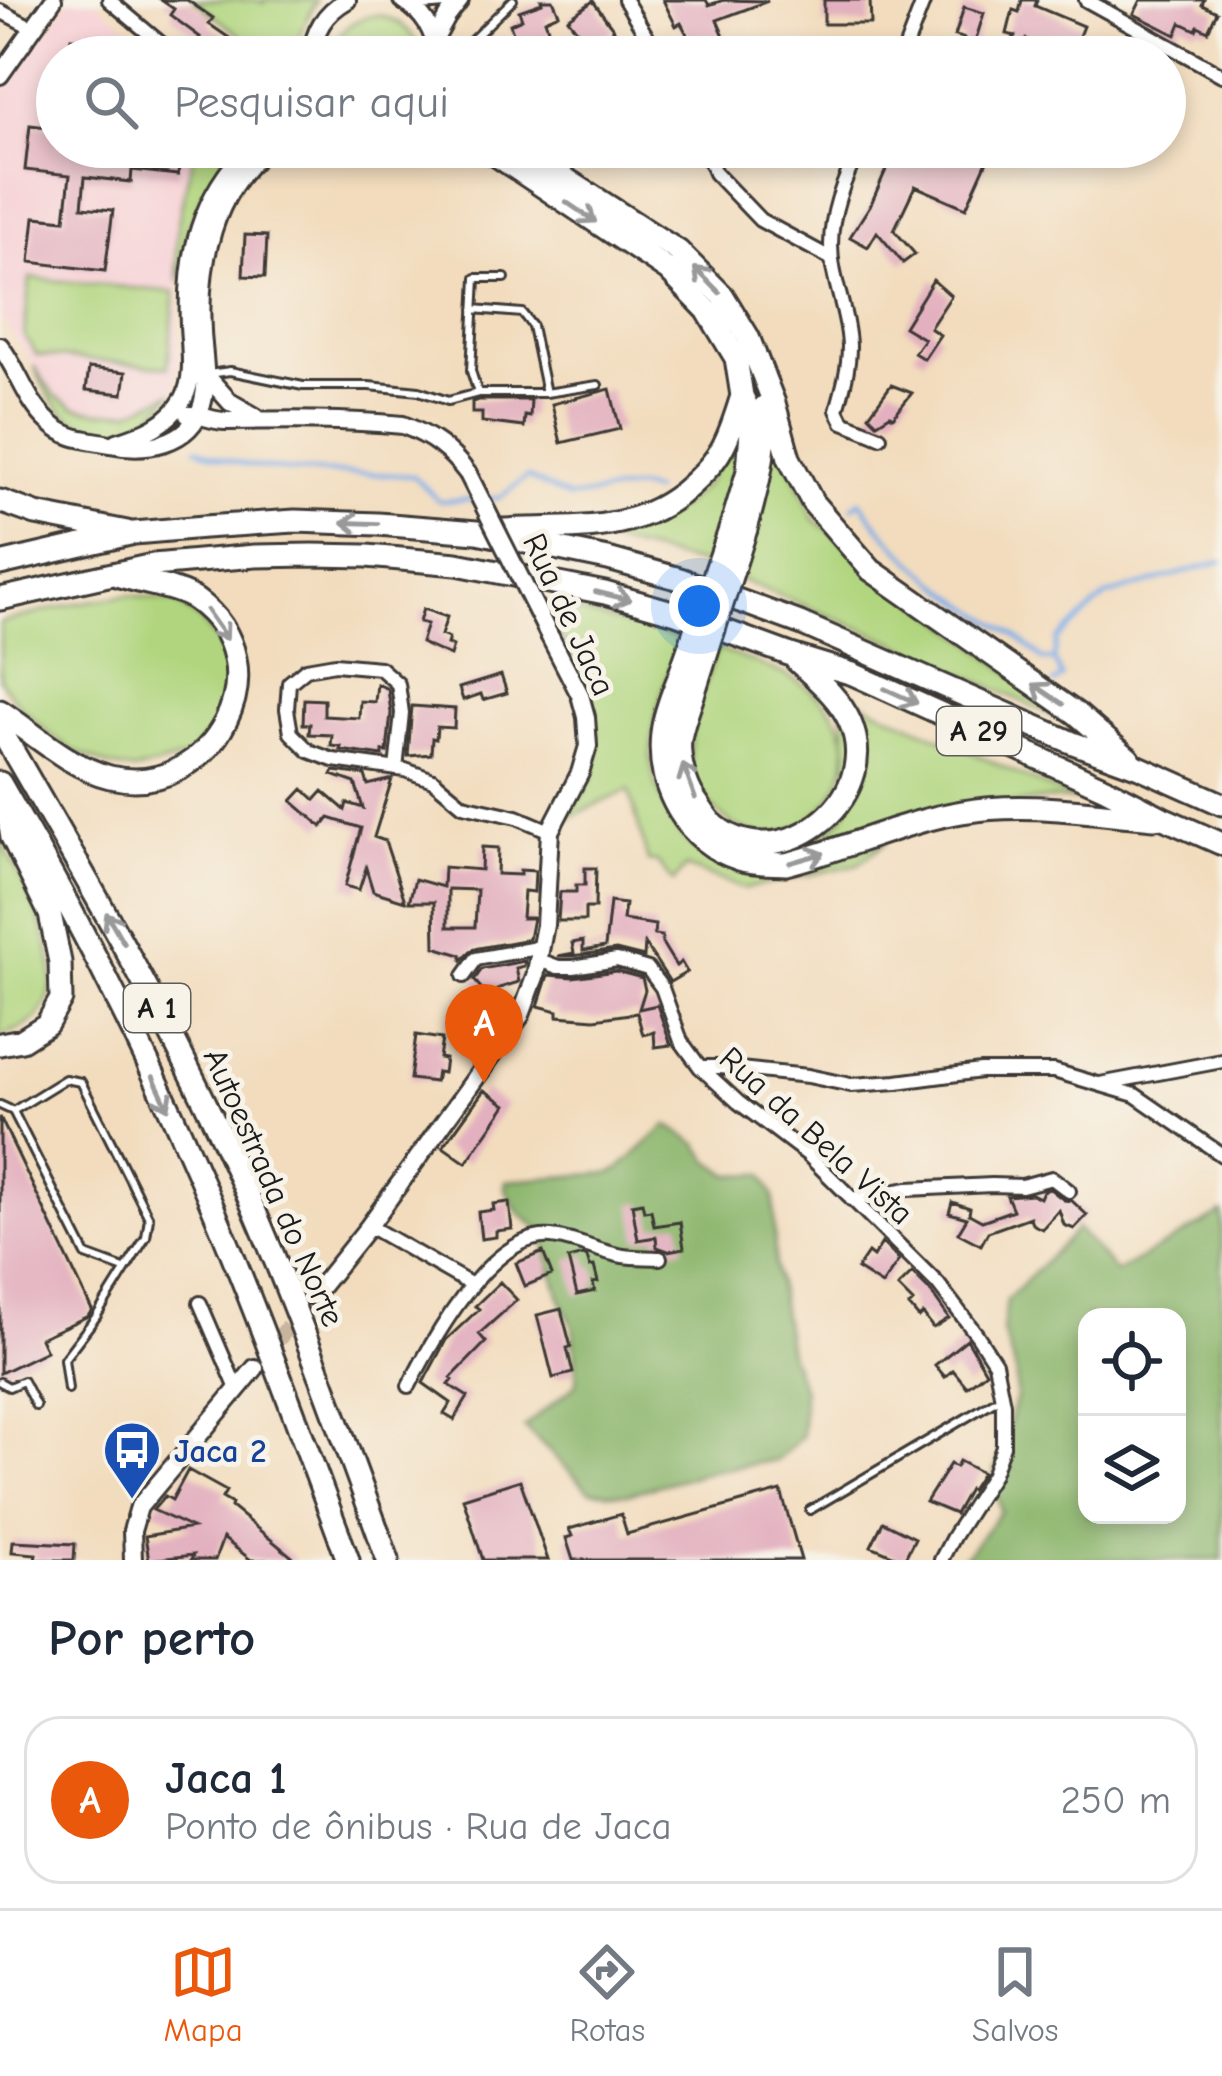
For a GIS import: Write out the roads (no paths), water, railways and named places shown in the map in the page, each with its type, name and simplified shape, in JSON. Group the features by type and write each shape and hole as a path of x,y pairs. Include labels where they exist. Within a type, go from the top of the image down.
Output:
{"highway":[{"path":"515,168 668,270 707,310 736,358 742,396 752,417 739,526"},
{"path":"550,168 678,251 723,296 748,337 789,458 813,503 871,570 1077,714 1139,767"},
{"path":"764,381 766,442 761,477 739,526 687,683 680,742 691,793 711,822 745,840 769,843 810,831 828,818 853,778 852,726 840,703 791,655"},
{"path":"477,532 610,526 673,502 721,452 742,396"},
{"path":"0,501 36,514 134,533"},
{"name":"A 29","path":"0,564 134,533 295,521 477,532 680,579 800,623 1222,804"},
{"name":"A 29","path":"0,599 153,565 255,556 367,556 458,564 676,613 853,674 1222,844"},
{"path":"0,711 68,759 109,777 148,781 210,748 228,719 238,687 233,650 218,620 192,597 116,574"},
{"path":"687,683 667,708 662,734 662,764 670,795 697,834 737,858 786,864 967,811 1058,807 1163,818"},
{"name":"Autoestrada do Norte","path":"0,729 125,945 231,1158 292,1298 388,1560"},
{"path":"0,1044 22,1040 47,1024 61,999 60,962 50,914 12,837 3,788"},
{"name":"Autoestrada do Norte","path":"3,788 94,953 199,1174 262,1327 348,1560"}],"street":[{"path":"0,75 53,0"},
{"path":"109,0 144,36"},
{"path":"315,36 331,6 347,0"},
{"path":"405,2 445,0"},
{"path":"442,36 460,0"},
{"path":"625,0 646,36"},
{"path":"910,36 924,0"},
{"path":"1091,1 1153,36"},
{"path":"405,2 429,25 432,36"},
{"path":"0,11 33,28"},
{"path":"1186,55 1222,75"},
{"path":"110,444 139,436 168,418 186,395 194,245 212,194 233,168"},
{"path":"0,346 31,403 52,426 72,438 146,448 184,432 203,403 200,299 206,249 220,211 248,168"},
{"path":"713,168 760,220 832,259"},
{"path":"852,168 840,194 831,242 849,345 837,410 843,422 880,436"},
{"path":"205,374 230,403 257,418"},
{"path":"186,395 198,415"},
{"name":"Rua de Jaca","path":"168,418 198,415 219,422 257,418 403,425 451,451 468,473 580,695 588,732 580,773 550,831 540,954 521,1015 314,1296"},
{"path":"396,769 402,713 398,684 380,668 335,664 306,669 289,683 291,733 309,751 433,780 463,805 517,817 550,831"},
{"path":"464,976 476,959 540,954"},
{"name":"Rua da Bela Vista","path":"540,954 558,967 617,959 648,969 662,988 681,1041 700,1067 807,1154 938,1284 994,1363 1002,1397 1004,1446 992,1476 941,1560"},
{"path":"1099,1084 1222,1061"},
{"path":"700,1067 808,1076 851,1085 981,1071 1054,1071 1135,1095 1222,1155"},
{"path":"850,1199 908,1189 1022,1186 1052,1178 1070,1191"},
{"path":"369,1226 472,1285"},
{"path":"409,1386 437,1333 472,1285 497,1259 531,1239 550,1237 623,1256 660,1258"},
{"path":"200,1303 236,1388"},
{"path":"133,1560 132,1531 139,1507 254,1368"}],"lane":[{"path":"476,36 513,0"},
{"path":"478,393 471,370 476,278 505,278"},
{"path":"474,309 521,313 532,326 546,394"},
{"path":"205,374 230,371 303,386 419,391 448,401 478,393 546,394 598,385"},
{"path":"14,1111 65,1079 81,1082 149,1218 146,1238 64,1359 68,1389"},
{"path":"0,1105 14,1111 86,1256 124,1269"},
{"path":"0,1382 9,1387 23,1381 35,1406"},
{"path":"810,1510 1002,1397"}],"waterway":[{"path":"197,448 276,469 414,476 439,501 478,499"},
{"path":"489,498 499,498 527,477 569,498 637,488 654,492"},
{"path":"852,507 860,501 891,540 939,584 1043,660 1054,660"},
{"path":"1054,683 1062,677 1054,660 1057,640 1106,596 1222,561"}],"tunnel":[{"path":"263,1358 313,1296"}],"place":[{"name":"Jaca 1","path":"484,1083"},
{"name":"Jaca 2","path":"132,1501"}]}
